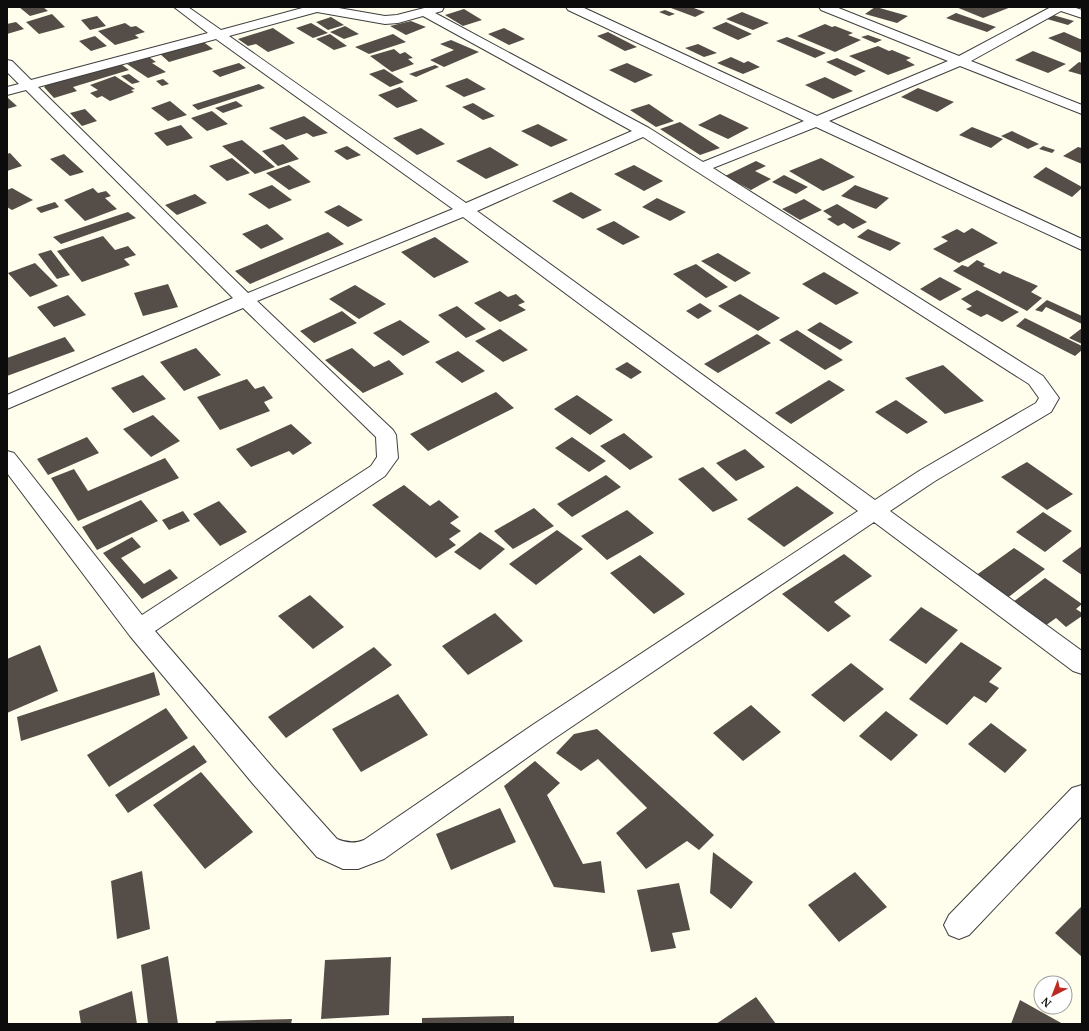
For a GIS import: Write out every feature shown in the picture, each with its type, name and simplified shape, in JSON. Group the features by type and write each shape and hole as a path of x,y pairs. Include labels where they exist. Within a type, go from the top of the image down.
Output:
{"street":[{"path":"180,7 465,210 1082,664"},
{"path":"7,91 316,7 385,20 398,19 442,7"},
{"path":"572,7 817,120 1082,245"},
{"path":"825,7 1082,110"},
{"path":"703,167 864,102 960,61 1060,7 1082,14"},
{"path":"7,458 139,629 264,777 327,848 343,856 358,856 374,850 543,732 927,476 1044,407 1049,398 1036,380 703,167 644,131 425,12"},
{"path":"7,64 29,84 246,300 386,435 388,458 378,471 139,629"},
{"path":"7,403 246,300 465,210 644,131"},
{"path":"959,925 1082,797"}],"building":[{"path":"19,7 43,7 48,11 30,16"},
{"path":"691,7 705,12 695,17 671,8"},
{"path":"875,7 908,16 897,23 865,14"},
{"path":"956,7 1011,7 983,18"},
{"path":"464,9 482,20 463,26 445,15"},
{"path":"665,10 675,14 669,16 659,12"},
{"path":"742,12 769,23 753,30 726,19"},
{"path":"956,13 996,27 987,32 946,18"},
{"path":"52,14 65,27 39,34 26,22"},
{"path":"1053,15 1074,21 1068,25 1047,19"},
{"path":"97,16 106,26 90,30 81,20"},
{"path":"331,17 344,25 328,30 316,22"},
{"path":"411,21 426,27 406,35 390,26"},
{"path":"16,22 24,29 7,34 7,24"},
{"path":"726,22 752,34 738,40 712,28"},
{"path":"125,23 131,27 136,26 145,32 135,35 139,38 115,45 98,31"},
{"path":"311,23 328,33 313,38 296,28"},
{"path":"825,24 853,33 848,35 861,40 835,52 797,36"},
{"path":"345,26 359,34 344,39 330,32"},
{"path":"273,28 295,43 268,52 256,44 248,46 238,39"},
{"path":"504,28 525,39 509,45 488,34"},
{"path":"608,32 637,47 625,51 597,36"},
{"path":"1064,32 1082,39 1082,53 1048,38"},
{"path":"330,34 347,46 334,50 316,39"},
{"path":"393,34 406,42 369,54 355,47"},
{"path":"868,35 882,40 875,43 861,37"},
{"path":"95,36 107,46 91,51 79,41"},
{"path":"787,37 826,53 815,58 776,41"},
{"path":"451,40 479,52 444,67 430,60 454,50 440,44"},
{"path":"202,41 213,49 169,62 159,53"},
{"path":"698,44 717,53 704,57 685,48"},
{"path":"878,46 911,58 906,60 915,65 888,75 849,56"},
{"path":"394,49 400,54 405,52 413,58 408,59 414,64 392,72 370,56"},
{"path":"1033,51 1066,64 1048,73 1015,60"},
{"path":"149,57 156,62 152,63 166,72 148,78 127,64"},
{"path":"731,57 744,63 748,61 760,67 743,74 717,63"},
{"path":"837,58 866,71 855,76 826,62"},
{"path":"118,62 129,70 73,87 77,91 54,98 44,87 49,83"},
{"path":"1079,62 1082,63 1082,75 1068,71"},
{"path":"239,63 246,68 220,77 212,71"},
{"path":"627,63 653,75 635,83 609,70"},
{"path":"435,65 439,67 416,77 409,74"},
{"path":"384,69 404,82 390,87 369,74"},
{"path":"129,74 140,82 132,84 121,76"},
{"path":"115,76 135,89 131,90 134,92 110,101 102,96 97,98 90,93 98,90 90,85"},
{"path":"825,77 853,91 833,99 805,85"},
{"path":"467,78 486,89 464,97 445,86"},
{"path":"163,79 169,84 162,86 156,81"},
{"path":"259,84 265,88 198,110 192,105"},
{"path":"400,87 418,101 397,108 378,95"},
{"path":"918,88 954,102 937,112 901,97"},
{"path":"8,98 17,106 7,109"},
{"path":"170,101 187,115 168,121 151,108"},
{"path":"236,101 243,106 223,113 215,108"},
{"path":"473,103 495,116 483,120 462,107"},
{"path":"649,104 674,121 656,127 630,110"},
{"path":"85,109 97,121 82,126 70,113"},
{"path":"212,111 228,124 207,131 191,118"},
{"path":"720,114 749,128 728,139 698,125"},
{"path":"304,116 328,133 313,137 307,133 286,140 269,128"},
{"path":"680,122 720,148 700,155 660,129"},
{"path":"538,124 568,140 551,147 521,131"},
{"path":"181,125 193,138 167,146 154,133"},
{"path":"972,127 1003,139 991,148 959,135"},
{"path":"421,128 445,144 417,155 393,138"},
{"path":"1012,131 1039,144 1028,149 1001,136"},
{"path":"242,140 275,167 255,174 222,146"},
{"path":"283,144 299,159 278,166 262,151"},
{"path":"347,146 361,155 347,160 334,151"},
{"path":"1043,146 1055,150 1052,153 1039,149"},
{"path":"490,147 519,165 486,179 456,161"},
{"path":"1078,147 1082,148 1082,164 1063,156"},
{"path":"10,153 22,166 7,171 7,154"},
{"path":"64,154 84,172 70,176 50,159"},
{"path":"232,158 250,173 227,181 209,166"},
{"path":"821,158 855,177 823,191 789,171"},
{"path":"756,161 766,166 755,171 771,179 751,190 725,176"},
{"path":"289,165 311,182 289,190 266,173"},
{"path":"634,165 663,181 644,191 614,174"},
{"path":"1046,167 1082,188 1072,197 1033,177"},
{"path":"784,175 808,187 796,194 772,182"},
{"path":"272,185 292,200 269,209 248,194"},
{"path":"855,185 889,198 876,209 841,196"},
{"path":"12,188 33,200 12,210 7,207 7,190"},
{"path":"93,188 98,193 106,191 111,196 105,198 117,209 85,221 64,200"},
{"path":"571,192 602,210 583,219 552,201"},
{"path":"195,194 207,203 177,215 165,205"},
{"path":"657,198 686,212 670,221 642,207"},
{"path":"804,199 822,210 800,220 782,209"},
{"path":"55,202 59,207 41,213 36,208"},
{"path":"837,204 867,222 853,229 844,223 838,226 827,219 832,217 823,211"},
{"path":"339,205 363,220 348,227 324,212"},
{"path":"128,212 136,218 61,244 53,237"},
{"path":"614,221 640,237 623,245 596,229"},
{"path":"267,224 284,239 261,249 242,234"},
{"path":"972,228 998,243 959,263 933,249 948,241 941,237 957,229 964,233"},
{"path":"868,229 901,243 890,251 857,237"},
{"path":"328,232 344,244 250,284 235,271"},
{"path":"103,236 115,250 128,246 136,255 124,259 130,265 82,282 57,251"},
{"path":"435,237 469,262 434,278 401,252"},
{"path":"51,250 70,275 57,279 38,254"},
{"path":"718,253 751,273 735,282 701,261"},
{"path":"977,260 985,264 983,266 1000,274 1003,271 1038,286 1031,292 1042,298 1027,311 953,271 962,265 968,267"},
{"path":"35,263 58,286 30,297 8,273"},
{"path":"696,264 728,287 706,298 673,274"},
{"path":"824,272 859,293 836,305 802,284"},
{"path":"940,277 962,289 940,301 920,289"},
{"path":"168,284 178,307 143,316 134,293"},
{"path":"355,285 386,304 359,319 329,299"},
{"path":"977,290 1019,312 1002,322 987,314 981,317 966,309 972,306 961,299"},
{"path":"500,291 508,297 516,294 525,302 518,305 526,310 500,322 474,303"},
{"path":"740,294 780,318 758,331 718,306"},
{"path":"68,295 86,315 54,327 37,307"},
{"path":"1047,300 1082,316 1082,324 1046,307 1042,312 1035,310"},
{"path":"700,303 712,311 698,319 686,311"},
{"path":"457,306 486,329 466,338 438,315"},
{"path":"342,311 357,323 314,343 300,331"},
{"path":"1025,318 1082,346 1082,350 1075,356 1016,326"},
{"path":"400,320 430,342 403,356 373,333"},
{"path":"820,322 853,342 840,350 807,330"},
{"path":"1082,328 1082,344 1069,338"},
{"path":"500,329 528,350 503,362 475,341"},
{"path":"797,330 843,360 825,370 779,340"},
{"path":"757,334 771,343 718,373 704,364"},
{"path":"65,337 75,351 7,376 7,358"},
{"path":"196,348 221,375 184,391 160,362"},
{"path":"352,348 374,367 389,360 404,374 363,393 325,360"},
{"path":"458,351 485,371 462,383 435,362"},
{"path":"627,362 642,372 631,379 615,369"},
{"path":"943,365 984,401 945,414 905,378"},
{"path":"143,375 166,399 133,413 111,388"},
{"path":"247,379 255,389 264,386 273,398 264,402 270,411 220,430 197,397"},
{"path":"829,380 845,390 791,424 775,413"},
{"path":"496,392 514,408 428,451 410,434"},
{"path":"577,395 613,420 590,435 554,409"},
{"path":"896,400 928,422 907,434 875,412"},
{"path":"153,415 180,441 151,457 123,429"},
{"path":"291,424 312,443 293,455 289,451 251,467 236,449"},
{"path":"624,433 653,457 630,470 600,446"},
{"path":"87,437 99,453 48,475 37,459"},
{"path":"572,437 606,461 589,472 555,448"},
{"path":"745,449 765,467 736,481 716,463"},
{"path":"165,458 179,478 78,521 51,478 74,469 88,491"},
{"path":"1027,462 1073,494 1047,510 1001,477"},
{"path":"703,467 738,500 713,512 678,479"},
{"path":"606,475 621,487 572,517 557,504"},
{"path":"404,485 430,506 439,500 459,517 450,523 461,531 449,539 456,545 436,558 372,505"},
{"path":"797,486 834,513 784,547 747,519"},
{"path":"141,500 158,521 97,550 82,527"},
{"path":"219,501 247,532 220,546 193,514"},
{"path":"534,508 554,526 513,549 494,531"},
{"path":"627,510 654,533 607,560 581,536"},
{"path":"183,511 190,521 169,530 162,520"},
{"path":"1043,512 1072,531 1045,552 1016,532"},
{"path":"557,530 583,549 536,585 509,564"},
{"path":"480,532 505,549 480,570 454,552"},
{"path":"132,537 141,547 121,558 144,584 170,569 178,578 142,599 103,553"},
{"path":"1082,546 1082,575 1062,561"},
{"path":"1014,548 1045,569 1006,599 975,576"},
{"path":"844,554 872,576 834,602 851,616 828,632 782,594"},
{"path":"640,555 685,594 654,614 610,573"},
{"path":"1045,578 1082,604 1076,609 1082,613 1082,616 1066,627 1056,618 1045,626 1013,602"},
{"path":"310,595 344,627 313,649 278,616"},
{"path":"921,607 958,630 926,664 889,640"},
{"path":"495,613 523,641 468,675 442,646"},
{"path":"961,642 1002,668 989,682 999,688 986,703 974,696 947,725 909,699"},
{"path":"40,645 58,691 7,713 7,659"},
{"path":"374,647 392,665 286,738 268,717"},
{"path":"851,663 884,689 844,722 811,695"},
{"path":"154,672 160,695 21,741 17,717"},
{"path":"398,694 428,735 361,772 332,729"},
{"path":"751,705 781,732 743,761 713,733"},
{"path":"166,708 188,738 109,787 87,755"},
{"path":"886,711 918,735 891,761 859,736"},
{"path":"991,723 1027,750 1005,773 968,744"},
{"path":"597,729 714,835 699,850 687,841 646,869 616,833 647,808 598,759 581,771 556,753 574,734"},
{"path":"194,745 207,762 128,813 115,795"},
{"path":"535,761 560,783 547,795 583,864 601,861 605,893 554,887 504,786"},
{"path":"201,772 253,832 205,869 153,805"},
{"path":"500,808 516,842 451,870 436,834"},
{"path":"713,852 753,882 731,909 710,893"},
{"path":"142,871 150,929 117,939 111,881"},
{"path":"855,872 887,907 839,942 808,905"},
{"path":"679,883 690,930 672,933 676,948 651,952 637,890"},
{"path":"1082,906 1082,957 1055,933"},
{"path":"168,956 178,1024 148,1024 141,965"},
{"path":"391,957 389,1015 321,1019 325,960"},
{"path":"132,991 137,1024 81,1024 79,1011"},
{"path":"756,997 776,1024 716,1024"},
{"path":"1020,1000 1033,1007 1033,1015 1047,1015 1063,1024 1011,1024"},
{"path":"514,1016 514,1024 422,1024 422,1018"},
{"path":"292,1019 291,1024 215,1024 216,1021"}]}
